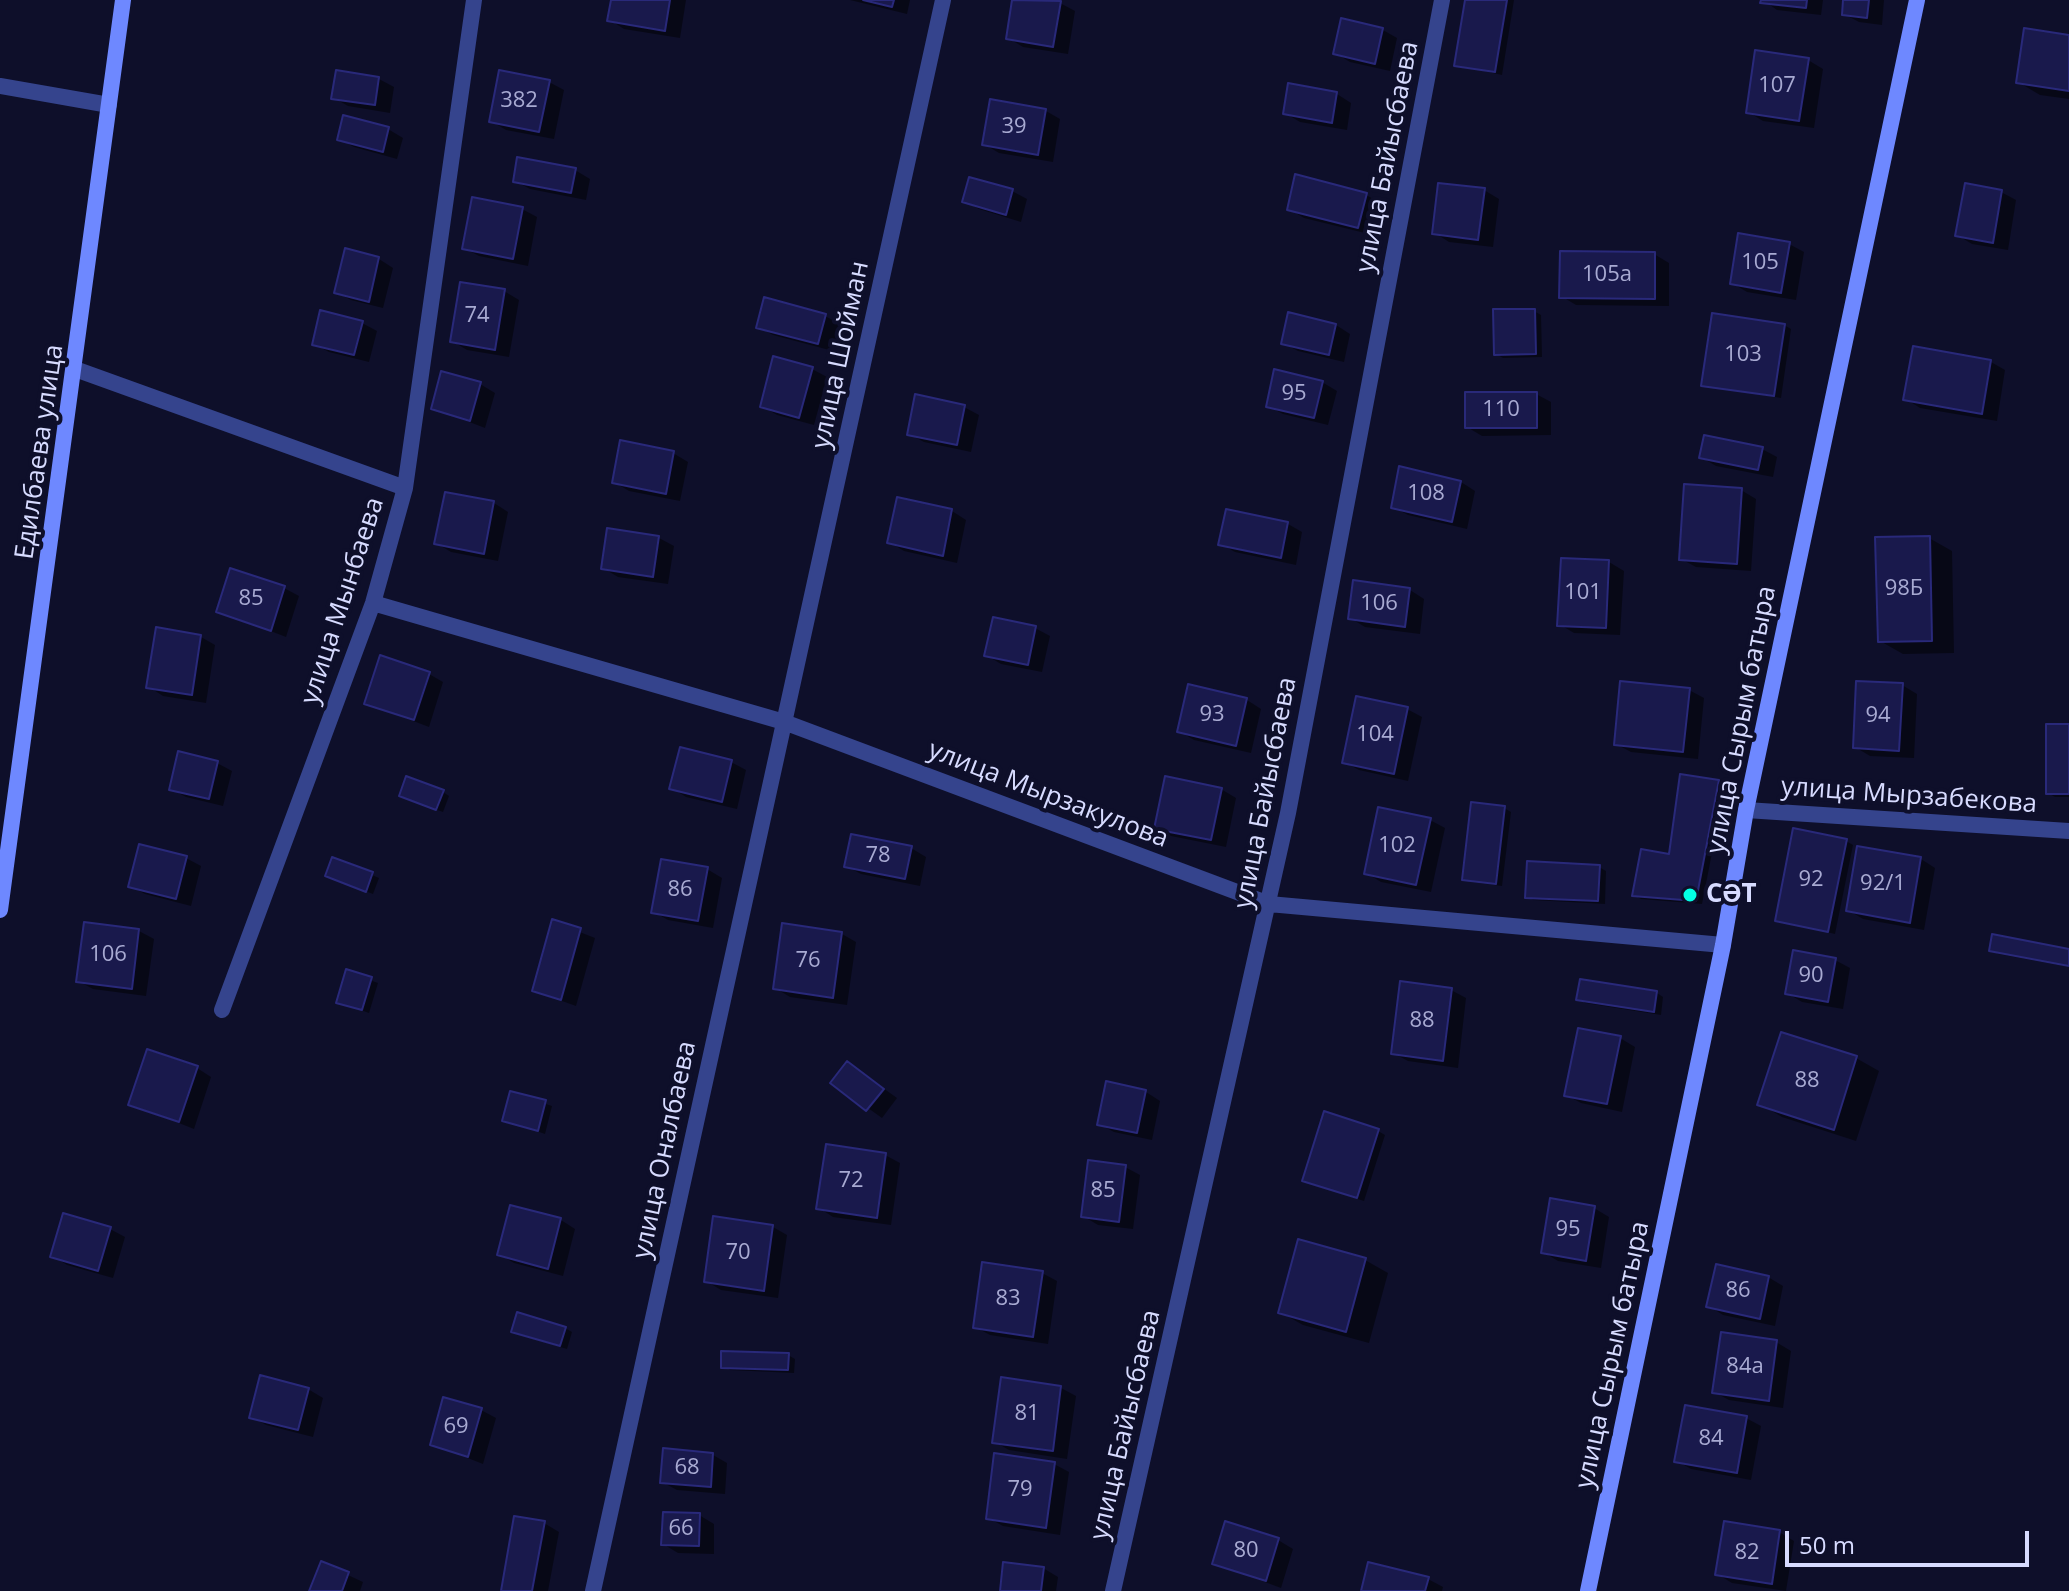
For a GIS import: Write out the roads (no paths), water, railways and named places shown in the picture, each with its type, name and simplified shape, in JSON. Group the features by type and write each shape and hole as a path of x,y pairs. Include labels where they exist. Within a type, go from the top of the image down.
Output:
{"street":[{"name":"Едилбаева улица","path":"0,910 123,0"},
{"name":"улица Мынбаева","path":"222,1010 373,603 405,488 474,0"},
{"name":"улица Шойман","path":"785,720 943,0"},
{"name":"улица Байысбаева","path":"1113,1591 1269,904 1442,0"},
{"name":"улица Сырым батыра","path":"1588,1591 1723,945 1746,810 1917,0"},
{"path":"0,86 109,105"},
{"path":"75,369 405,488"},
{"name":"улица Мырзакулова","path":"373,603 785,720 1269,904 1723,945"},
{"name":"улица Оналбаева","path":"593,1591 785,720"},
{"name":"улица Мырзабекова","path":"1746,810 2069,831"}],"place":[{"name":"СƏТ","path":"1690,895"}]}
